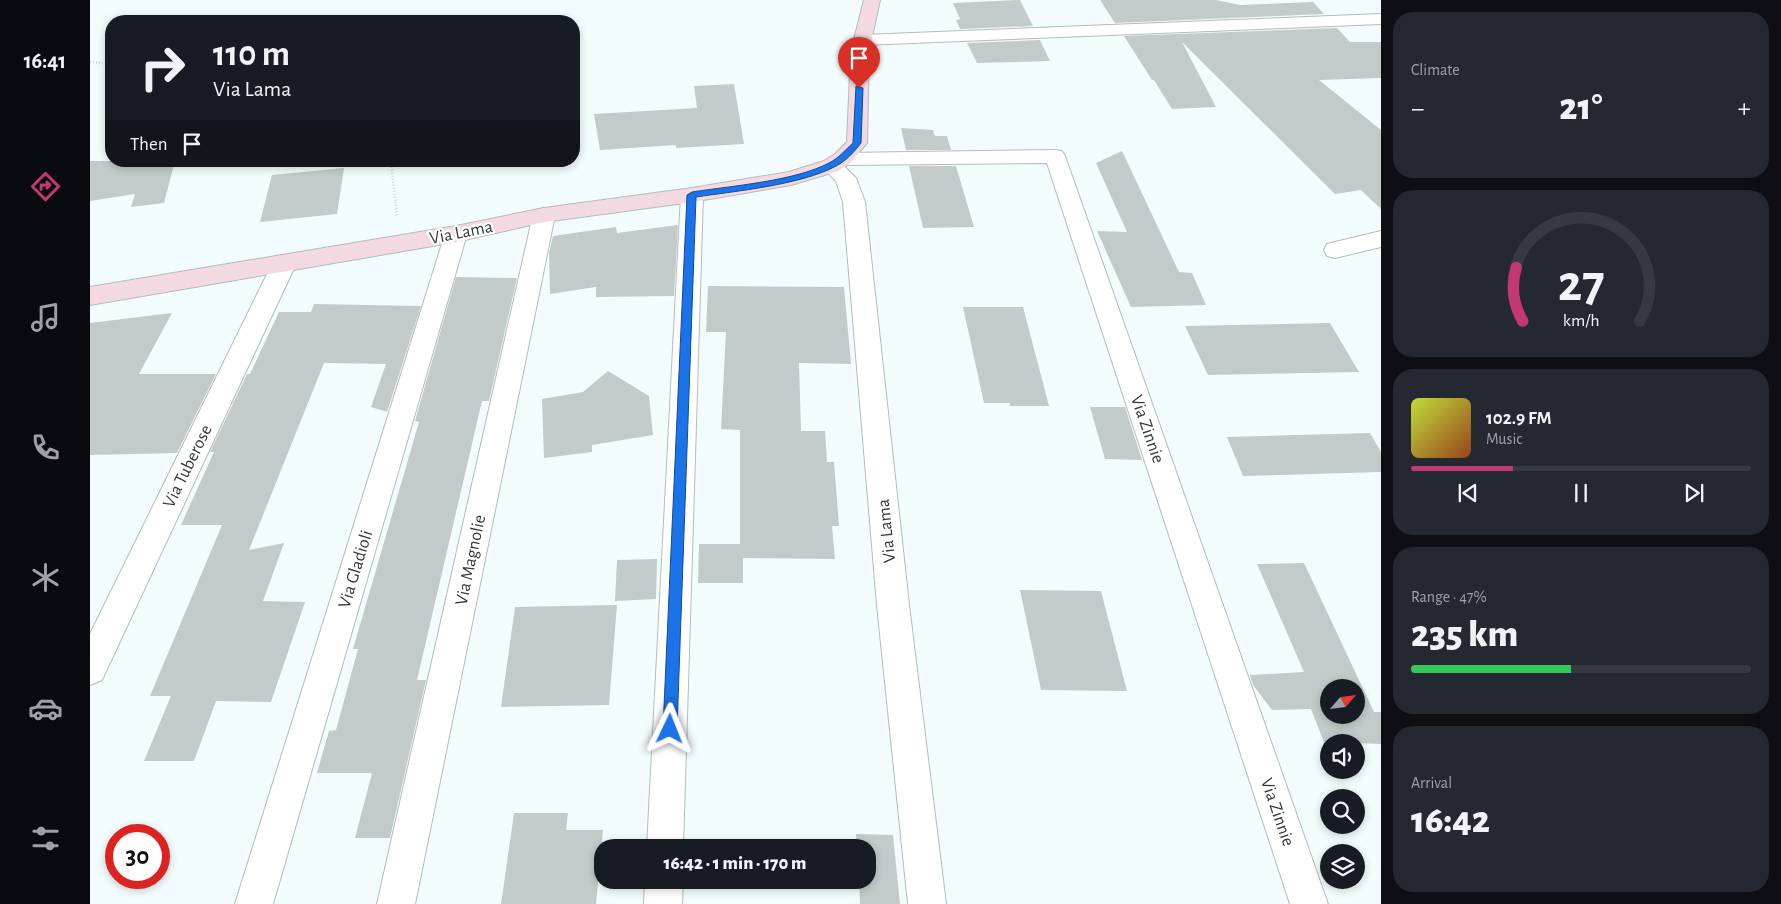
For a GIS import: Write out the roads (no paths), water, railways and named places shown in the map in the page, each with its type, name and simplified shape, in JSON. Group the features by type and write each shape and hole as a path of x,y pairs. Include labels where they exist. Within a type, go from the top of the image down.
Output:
{"street":[{"path":"836,162 857,143 860,51 872,0"},
{"path":"863,40 1381,19"},
{"name":"Via Zinnie","path":"836,162 1055,156 1309,904"},
{"name":"Via Lama","path":"91,298 456,234 544,215 692,195 792,178 836,162 854,202 893,605 927,904"},
{"path":"665,839 692,195"},
{"name":"Via Magnolie","path":"396,904 544,215"},
{"name":"Via Gladioli","path":"254,904 456,234"},
{"path":"1336,250 1381,239"},
{"name":"Via Tuberose","path":"90,669 284,264"},
{"path":"663,904 664,889"}]}
